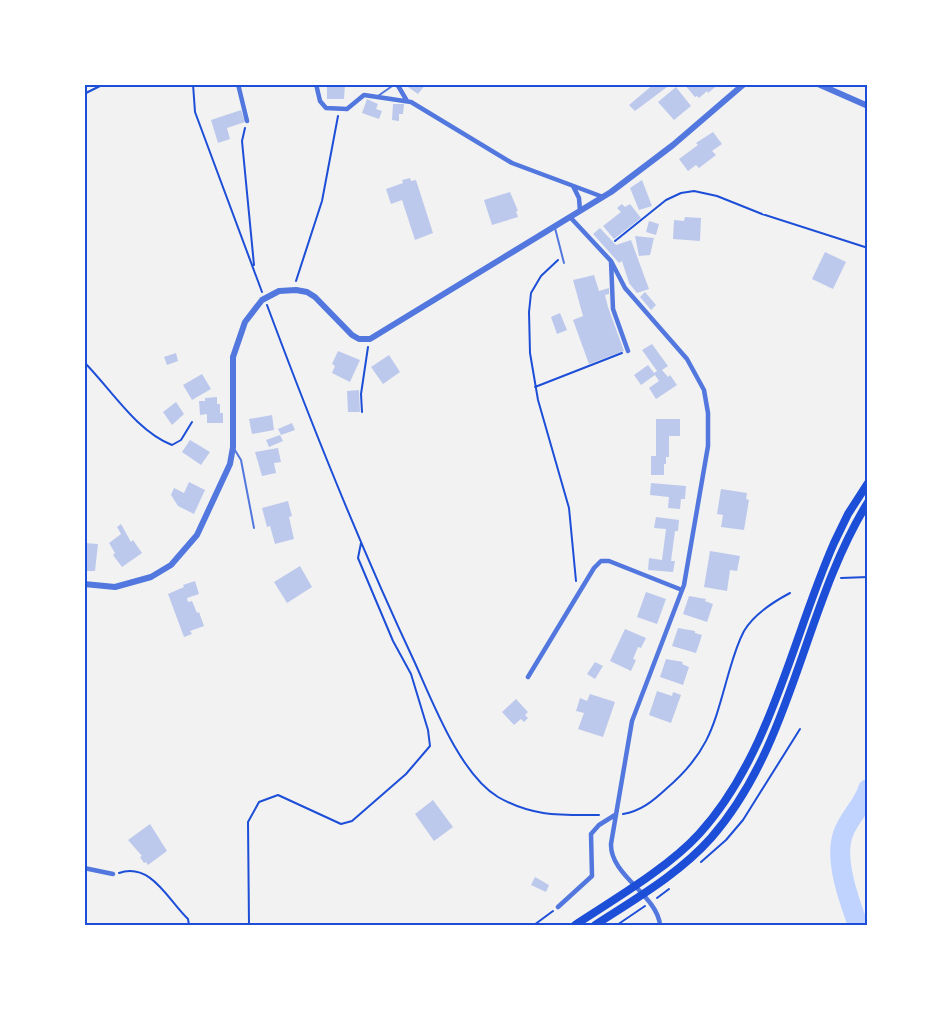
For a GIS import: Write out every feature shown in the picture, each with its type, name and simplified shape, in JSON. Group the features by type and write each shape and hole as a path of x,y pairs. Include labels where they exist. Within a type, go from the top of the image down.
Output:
{"highway":[{"path":"575,925 688,845 708,823 732,789 764,726 834,543 848,514 868,483"},
{"path":"595,925 682,865 709,840 730,813 753,776 774,730 831,573 868,501"}],"street":[{"path":"238,84 247,121"},
{"path":"316,84 322,106 328,109 350,108 362,95 407,101 427,110 508,161 603,197"},
{"path":"396,84 407,101"},
{"path":"84,584 111,587 126,585 159,573 178,558 192,542 204,522 230,464 233,447 233,357 245,322 264,298 277,291 307,292 315,297 352,335 359,339 370,339 603,197 666,150 744,84"},
{"path":"818,84 868,106"},
{"path":"573,186 579,198 580,211"},
{"path":"570,217 611,261 625,288 690,363 706,396 708,440 682,590 632,721 610,846 614,860 654,909 660,925"},
{"path":"611,261 613,309 628,351"},
{"path":"528,677 597,564 605,560 682,590"},
{"path":"558,907 592,876 591,834 599,825 615,815"},
{"path":"84,868 113,874"}],"lane":[{"path":"378,96 396,84"},
{"path":"555,227 564,263"},
{"path":"233,447 241,460 254,528"}],"path":[{"path":"84,94 104,84"},
{"path":"193,84 195,112 315,434 361,543 439,714 467,768 497,796 534,812 549,815 615,815 630,813 649,804 682,776 693,763 712,730 742,635 759,614 790,592"},
{"path":"292,290 322,201 339,110"},
{"path":"247,121 242,141 254,271"},
{"path":"615,241 671,197 694,191 711,194 762,214 868,248"},
{"path":"562,256 538,281 530,299 530,353 535,387 569,508 578,595"},
{"path":"362,412 361,394 365,374 365,357 370,339"},
{"path":"535,387 628,351"},
{"path":"84,362 142,427 167,443 172,445 178,443 192,422"},
{"path":"249,925 248,822 260,802 278,795 341,824 352,821 406,774 430,746 428,730 411,674 393,641 358,558 361,543"},
{"path":"832,579 868,578"},
{"path":"127,870 147,874 188,919 189,925"},
{"path":"534,925 558,907"}],"building":[{"path":"327,84 345,84 344,99 327,99"},
{"path":"410,84 426,84 418,94 408,87"},
{"path":"654,84 671,84 635,111 629,105"},
{"path":"684,84 719,84 699,98 695,97"},
{"path":"676,87 691,106 674,120 658,102"},
{"path":"367,99 378,104 376,109 382,111 379,119 362,113"},
{"path":"393,104 404,104 403,114 399,114 399,121 392,120"},
{"path":"241,110 245,122 227,128 230,139 218,143 211,120"},
{"path":"713,132 722,144 712,151 716,155 699,168 696,165 688,171 679,159 698,145 696,143"},
{"path":"410,178 411,181 416,180 433,233 415,240 402,200 391,204 386,189"},
{"path":"642,180 652,206 639,210 630,188"},
{"path":"510,192 518,211 516,211 518,217 492,225 484,200"},
{"path":"622,204 625,207 630,204 641,218 614,239 603,226 621,212 617,208"},
{"path":"685,217 701,218 700,241 673,239 674,220 684,221"},
{"path":"649,221 659,224 656,235 646,232"},
{"path":"600,228 616,245 631,240 649,289 637,293 629,283 622,261 619,263 593,234"},
{"path":"635,236 654,238 650,255 639,256"},
{"path":"825,252 846,262 833,289 812,279"},
{"path":"594,275 599,291 609,288 609,294 605,295 624,351 589,364 573,320 583,316 573,280"},
{"path":"645,292 656,305 651,310 640,297"},
{"path":"560,313 567,330 557,334 551,317"},
{"path":"652,344 668,366 662,370 668,377 670,375 677,385 656,399 649,388 659,381 655,375 641,385 634,375 648,365 654,373 657,371 642,350"},
{"path":"338,351 360,360 350,382 332,373 335,366 332,364"},
{"path":"176,353 178,361 167,365 164,357"},
{"path":"389,355 400,372 383,384 371,367"},
{"path":"202,374 211,389 192,400 183,385"},
{"path":"359,390 360,412 348,412 347,391"},
{"path":"217,397 220,413 223,413 223,423 207,423 207,414 200,415 199,401"},
{"path":"176,402 184,414 172,425 163,412"},
{"path":"272,415 274,430 252,434 249,419"},
{"path":"656,419 680,419 680,436 669,436 669,457 666,457 666,464 664,464 664,475 651,475 651,456 656,456"},
{"path":"292,423 295,430 281,435 278,429"},
{"path":"280,435 283,441 269,447 266,440"},
{"path":"190,440 210,452 201,465 182,452"},
{"path":"278,448 281,462 274,463 276,473 262,476 255,452"},
{"path":"189,482 205,490 194,514 178,506 171,495 174,488 184,493"},
{"path":"651,483 686,486 685,499 681,499 680,509 668,508 669,497 650,495"},
{"path":"721,489 747,493 746,499 749,500 744,530 721,527 723,515 717,514"},
{"path":"288,501 294,539 275,544 262,508"},
{"path":"656,517 679,520 678,531 675,531 671,561 675,561 673,572 648,570 649,558 662,560 666,529 654,528"},
{"path":"121,524 131,542 133,540 142,553 122,567 113,555 115,553 109,543 121,534 117,527"},
{"path":"84,543 98,544 95,571 84,571"},
{"path":"710,551 740,556 737,571 730,570 727,591 704,587"},
{"path":"300,566 312,587 287,603 274,582"},
{"path":"195,581 199,594 187,598 188,602 192,601 197,613 199,612 204,626 190,631 192,634 184,637 168,594"},
{"path":"646,592 666,599 657,624 637,617"},
{"path":"689,596 706,599 705,601 713,604 707,622 683,614"},
{"path":"678,628 695,631 702,635 696,653 672,646"},
{"path":"625,629 646,638 641,648 638,647 631,671 610,661"},
{"path":"666,659 683,662 682,664 689,667 683,685 660,677"},
{"path":"595,662 603,666 595,679 587,674"},
{"path":"657,691 672,696 673,692 681,695 671,723 649,715"},
{"path":"590,694 615,702 603,737 578,729 584,713 576,711 580,698 587,701"},
{"path":"516,699 528,712 525,715 528,718 524,722 521,719 514,725 502,712"},
{"path":"433,800 453,827 434,841 415,814"},
{"path":"150,824 167,851 148,865 144,863 140,857 142,856 128,840"},
{"path":"535,877 549,885 546,892 531,885"}],"waterway":[{"path":"858,925 844,880 840,856 843,834 868,789"}]}
